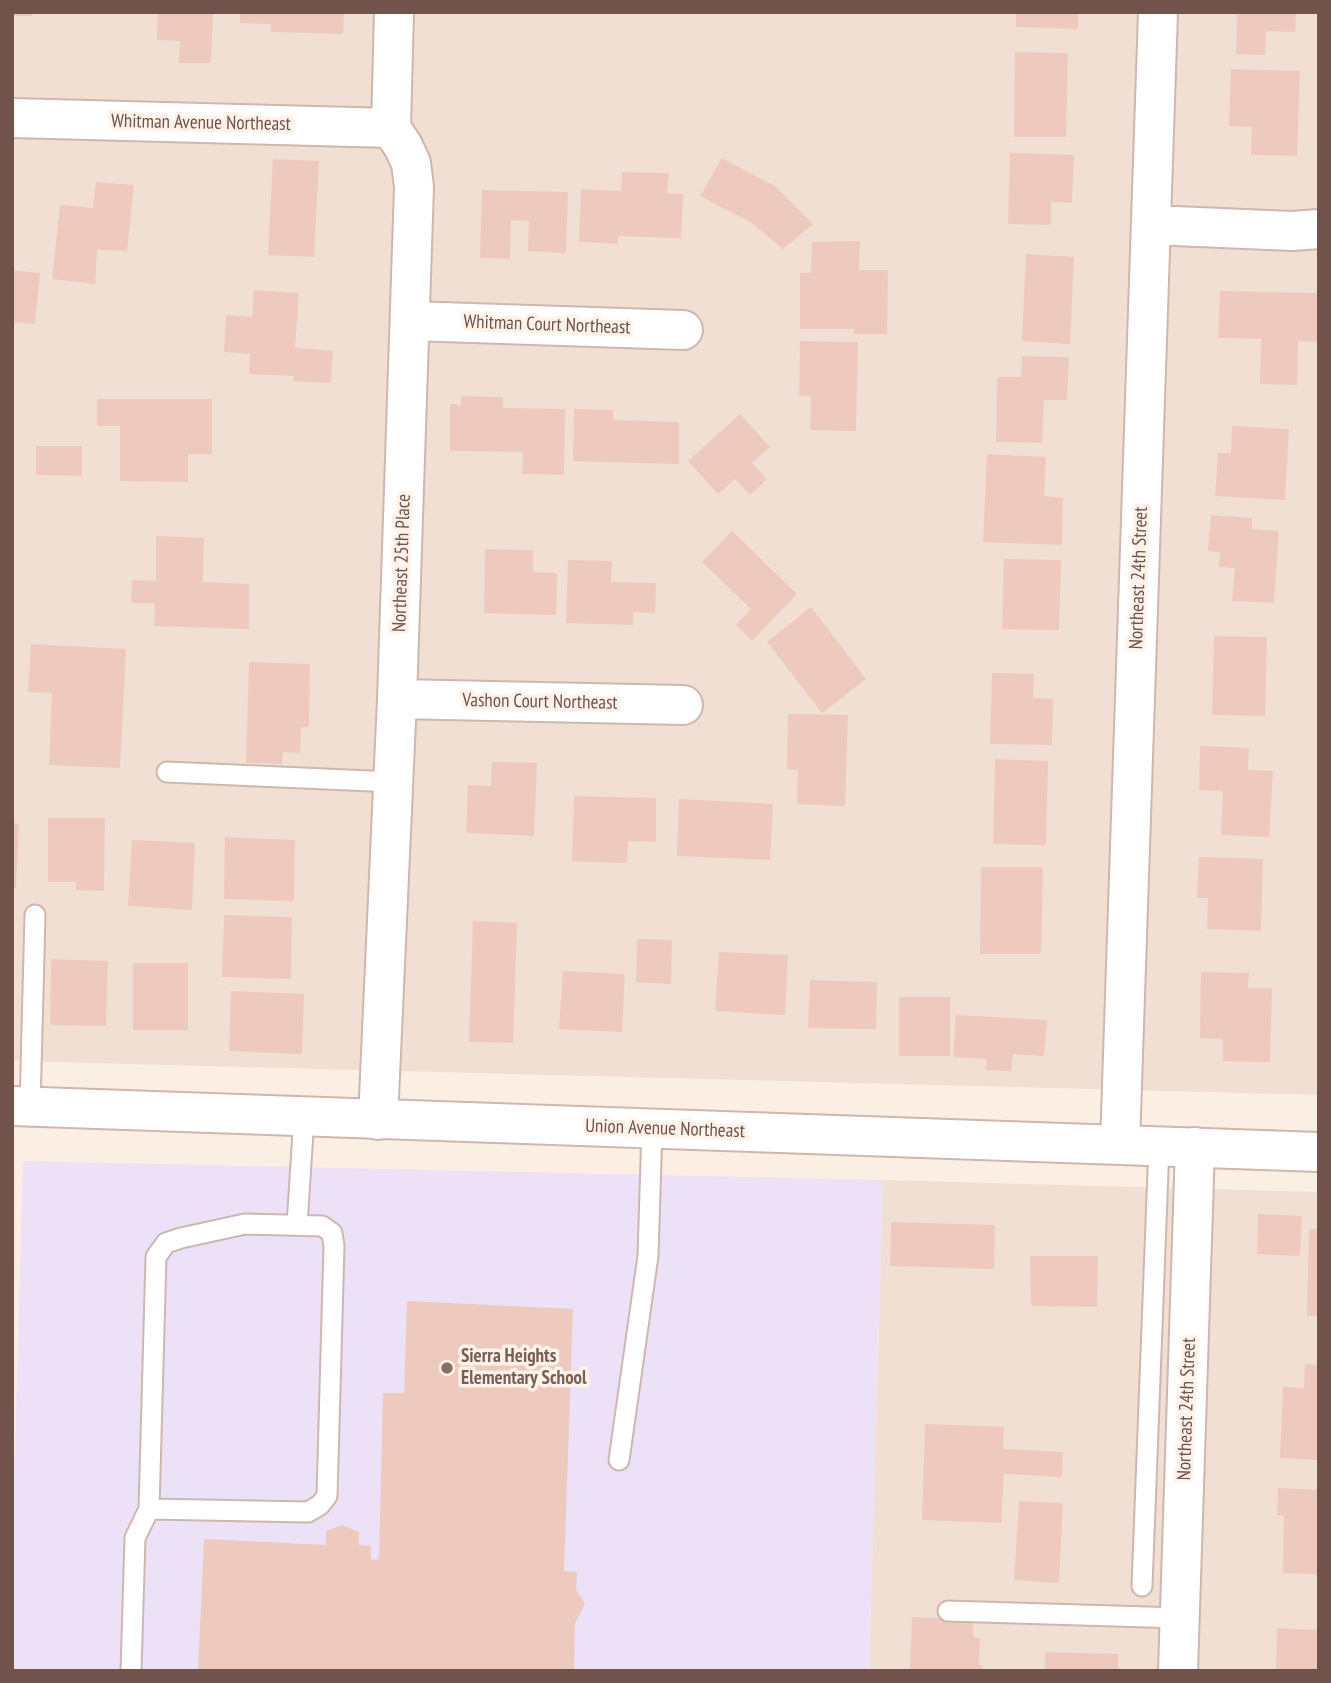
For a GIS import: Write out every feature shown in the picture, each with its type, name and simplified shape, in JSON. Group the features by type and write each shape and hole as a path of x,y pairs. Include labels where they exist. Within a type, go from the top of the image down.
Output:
{"street":[{"path":"391,128 394,12"},
{"name":"Northeast 24th Street","path":"1120,1144 1158,12"},
{"name":"Whitman Avenue Northeast","path":"12,118 391,128"},
{"name":"Northeast 25th Place","path":"378,1119 397,699 414,187 411,163 391,128"},
{"path":"1151,225 1292,231 1319,229"},
{"name":"Whitman Court Northeast","path":"411,321 683,330"},
{"name":"Vashon Court Northeast","path":"397,699 683,705"},
{"name":"Union Avenue Northeast","path":"21,1107 1319,1152"},
{"name":"Northeast 24th Street","path":"1177,1146 1180,1618 1178,1671"}],"lane":[{"path":"166,772 393,782"},
{"path":"21,1107 35,915"},
{"path":"297,1225 303,1117"},
{"path":"619,1460 648,1256 652,1128"},
{"path":"1142,1586 1177,1146"},
{"path":"131,1671 135,1538 149,1509 156,1257 166,1244 181,1238 245,1224 322,1226 331,1233 334,1246 327,1496 320,1505 307,1511 149,1509"},
{"path":"948,1611 1180,1618"}],"shaded area":[{"path":"12,12 1319,12 1319,1095 12,1061"},
{"name":"Sierra Heights Elementary School","path":"23,1161 883,1180 869,1671 12,1671 12,1556"},
{"path":"883,1180 1319,1192 1319,1671 869,1671"}],"building":[{"path":"12,12 32,12 32,16 12,16"},
{"path":"158,12 213,12 211,63 179,63 180,41 157,40"},
{"path":"240,12 344,12 343,34 271,32 271,24 240,23"},
{"path":"1016,12 1078,12 1078,29 1016,27"},
{"path":"1237,12 1296,12 1295,32 1266,31 1265,55 1236,54"},
{"path":"1015,52 1068,53 1066,137 1014,137"},
{"path":"1231,69 1300,71 1297,156 1251,155 1252,127 1229,126"},
{"path":"1010,153 1074,155 1072,203 1051,202 1051,225 1008,224"},
{"path":"722,158 776,187 813,224 783,249 752,223 700,196"},
{"path":"273,159 319,161 314,257 268,255"},
{"path":"622,172 669,173 667,193 683,194 681,238 618,236 618,244 579,242 581,189 621,191"},
{"path":"96,182 134,185 127,251 97,250 95,284 52,279 60,205 93,208"},
{"path":"482,190 568,192 566,253 528,251 529,221 511,220 510,259 480,258"},
{"path":"860,241 859,270 888,270 887,334 854,334 854,329 800,329 800,273 811,273 812,242"},
{"path":"1026,254 1074,257 1070,344 1022,341"},
{"path":"12,270 40,273 35,324 12,322"},
{"path":"254,290 299,293 295,348 333,351 331,383 293,381 294,376 249,374 250,354 224,352 226,315 252,317"},
{"path":"1220,291 1319,293 1319,342 1298,341 1297,385 1260,384 1261,339 1218,338"},
{"path":"800,341 858,342 856,431 810,430 811,396 799,396"},
{"path":"1022,356 1069,357 1067,400 1044,400 1042,443 996,442 997,377 1021,377"},
{"path":"461,396 503,397 503,408 565,409 564,475 522,474 523,452 450,451 450,404 461,405"},
{"path":"97,399 212,399 212,454 188,454 188,482 120,481 120,426 97,426"},
{"path":"574,409 613,410 613,420 679,422 679,464 573,461"},
{"path":"740,414 770,447 752,463 767,479 750,495 735,479 718,494 688,461"},
{"path":"1232,426 1289,429 1285,500 1215,496 1218,453 1231,453"},
{"path":"36,446 82,446 82,476 36,475"},
{"path":"987,454 1046,457 1044,496 1063,498 1062,545 983,542"},
{"path":"1211,515 1252,518 1252,529 1279,531 1274,603 1232,601 1235,568 1219,567 1220,552 1208,551"},
{"path":"732,531 797,594 752,641 736,625 751,609 702,562"},
{"path":"156,536 204,538 203,582 249,584 249,629 154,626 155,603 131,603 132,580 156,581"},
{"path":"485,549 533,550 533,572 557,573 556,615 484,613"},
{"path":"1004,559 1061,560 1059,630 1002,629"},
{"path":"568,560 612,561 611,582 656,583 655,613 633,612 633,625 566,623"},
{"path":"811,607 866,679 822,713 767,642"},
{"path":"1214,636 1267,637 1265,716 1212,715"},
{"path":"31,644 126,649 120,768 49,765 52,693 28,692"},
{"path":"249,662 310,664 309,727 301,727 300,753 283,752 282,764 246,763"},
{"path":"992,673 1034,674 1033,698 1053,699 1052,745 990,744"},
{"path":"788,714 848,715 845,806 797,804 798,770 787,769"},
{"path":"1200,746 1249,748 1248,770 1273,771 1269,837 1221,835 1223,791 1199,790"},
{"path":"995,759 1048,761 1046,845 993,844"},
{"path":"492,762 537,763 534,836 466,833 468,785 491,786"},
{"path":"574,796 656,798 656,842 628,841 627,863 572,861"},
{"path":"679,799 773,804 770,860 677,856"},
{"path":"48,818 105,818 104,891 76,890 76,882 48,882"},
{"path":"12,823 19,824 16,888 12,888"},
{"path":"225,837 295,840 294,901 224,899"},
{"path":"132,840 195,843 192,910 128,906"},
{"path":"1199,857 1263,859 1261,931 1207,929 1208,898 1197,898"},
{"path":"981,867 1043,867 1041,954 980,954"},
{"path":"224,915 292,917 291,979 222,977"},
{"path":"473,921 517,923 513,1043 469,1042"},
{"path":"637,939 672,940 671,984 636,982"},
{"path":"719,952 788,955 785,1015 715,1011"},
{"path":"51,959 108,961 106,1026 50,1025"},
{"path":"133,963 188,963 188,1030 133,1030"},
{"path":"563,971 625,974 622,1032 559,1029"},
{"path":"1201,972 1249,973 1248,988 1272,988 1270,1062 1223,1061 1223,1039 1200,1038"},
{"path":"810,980 877,982 876,1029 808,1028"},
{"path":"231,991 304,994 302,1054 229,1051"},
{"path":"899,997 950,997 950,1056 899,1056"},
{"path":"956,1015 1047,1020 1044,1056 1013,1054 1011,1071 986,1070 987,1059 953,1057"},
{"path":"1258,1214 1302,1216 1300,1256 1257,1254"},
{"path":"891,1222 995,1225 994,1269 890,1266"},
{"path":"1309,1229 1319,1229 1319,1316 1307,1316"},
{"path":"1030,1256 1098,1256 1097,1307 1031,1306"},
{"path":"407,1301 573,1309 564,1571 577,1572 576,1589 585,1604 575,1623 574,1671 198,1671 204,1539 326,1545 326,1531 343,1525 359,1532 359,1545 371,1546 371,1560 379,1559 383,1393 404,1393"},
{"path":"1305,1364 1319,1365 1319,1460 1280,1458 1283,1387 1304,1388"},
{"path":"925,1424 1004,1427 1003,1449 1063,1452 1062,1477 1004,1474 1001,1523 922,1520"},
{"path":"1278,1488 1319,1490 1319,1574 1283,1573 1284,1516 1277,1515"},
{"path":"1019,1501 1063,1503 1059,1583 1014,1580"},
{"path":"912,1617 973,1620 973,1637 980,1638 979,1665 982,1665 982,1671 910,1671"},
{"path":"1277,1628 1319,1630 1319,1671 1276,1671"},
{"path":"1045,1652 1118,1654 1118,1671 1045,1671"}],"place":[{"name":"Sierra Heights Elementary School","path":"447,1368"}]}
